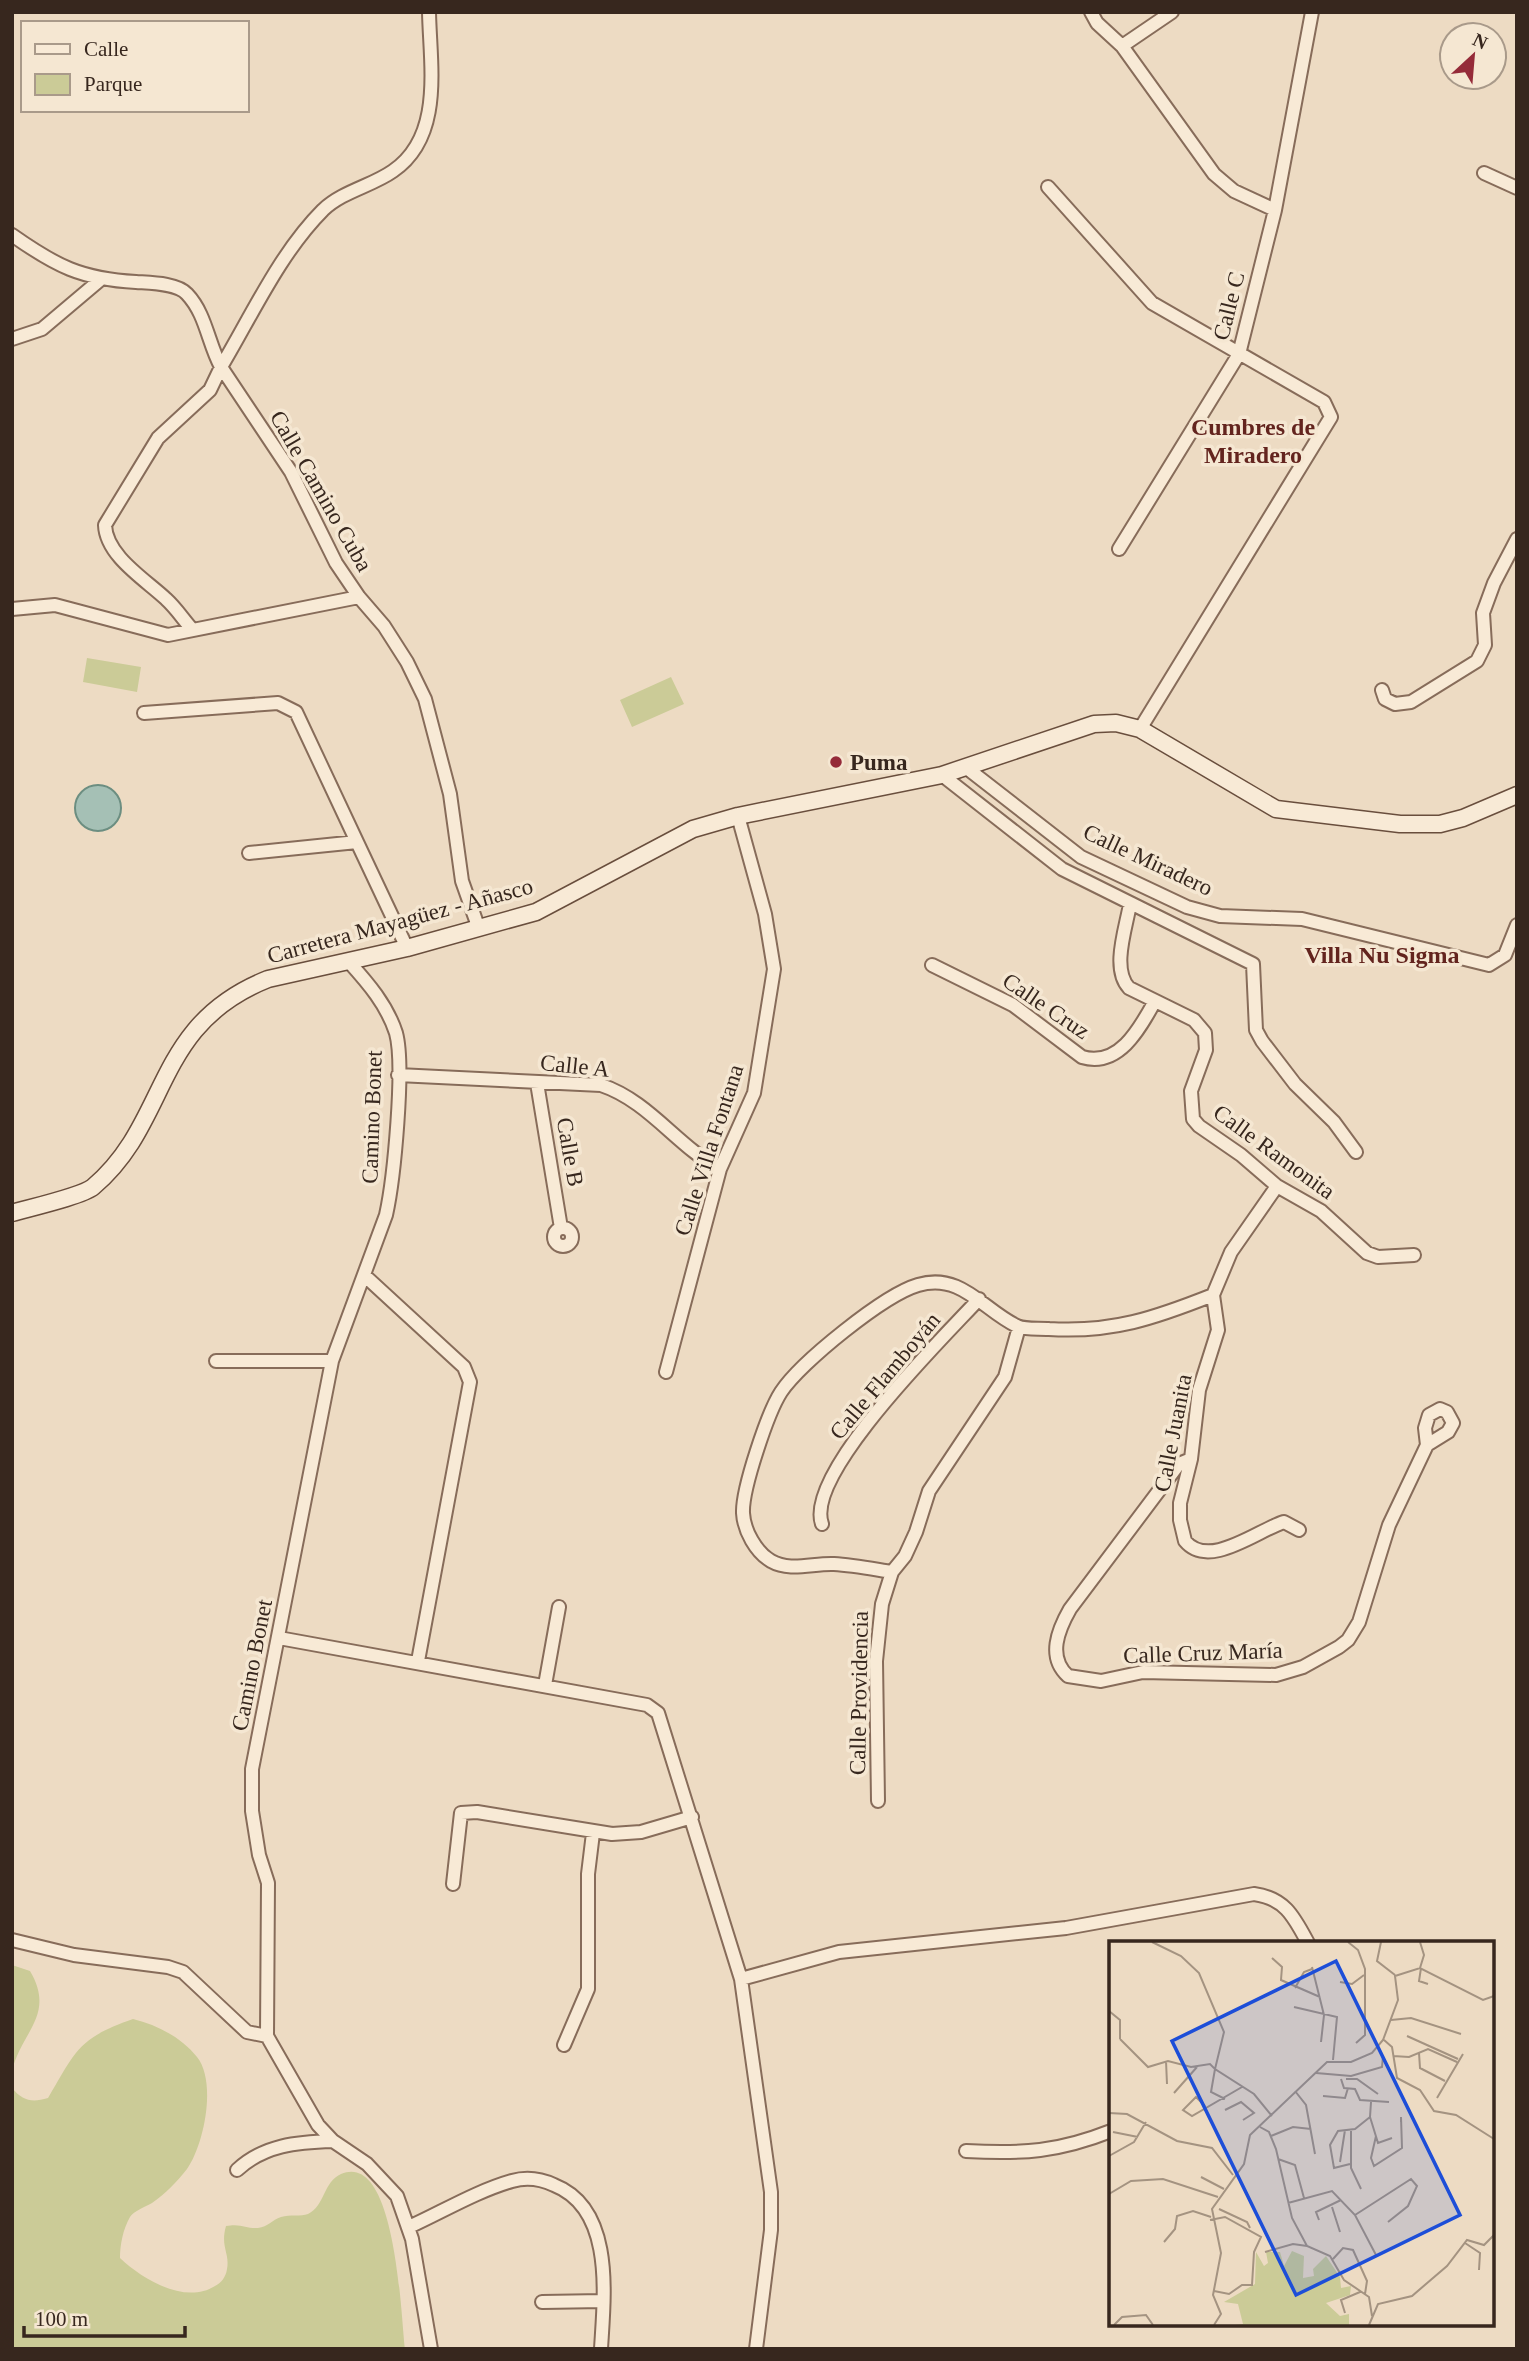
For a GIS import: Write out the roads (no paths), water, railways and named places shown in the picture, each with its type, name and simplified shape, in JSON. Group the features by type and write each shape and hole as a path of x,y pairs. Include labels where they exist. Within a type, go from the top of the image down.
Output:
{"main road":[{"name":"Carretera Mayagüez - Añasco","path":"12,1213 92,1189 122,1154 176,1054 219,1004 268,979 407,948 536,912 692,829 738,816 968,769 1094,724 1116,723 1140,729 1276,809 1400,824 1440,824 1463,818 1517,795"}],"street":[{"path":"191,628 169,601 119,556 105,535 104,525 158,438 210,390 285,260 314,220 325,208 392,172 410,158 420,141 431,103 429,12"},
{"path":"1091,12 1097,23 1122,46 1214,174 1234,191 1275,210"},
{"path":"1122,46 1172,12"},
{"name":"Calle C","path":"1119,548 1239,354 1275,210 1312,12"},
{"path":"1484,173 1517,188"},
{"path":"1048,187 1152,303 1324,402 1331,417 1140,729"},
{"path":"12,235 51,263 100,280"},
{"path":"12,339 42,329 100,280"},
{"name":"Calle Camino Cuba","path":"100,280 158,283 185,291 200,311 221,367 291,472 319,533 359,597 384,626 425,699 450,794 462,881 479,929"},
{"path":"1382,690 1385,699 1395,704 1411,702 1477,662 1485,645 1483,613 1494,583 1517,539"},
{"path":"12,609 55,604 168,635 191,628 359,597"},
{"path":"144,713 278,703 296,712 407,948"},
{"name":"Calle Miradero","path":"968,769 1081,857 1187,907 1220,916 1302,919 1489,965 1505,954 1517,925"},
{"path":"943,775 1052,863 1253,964 1256,1030 1262,1041 1295,1084 1334,1122 1356,1152"},
{"name":"Calle Villa Fontana","path":"666,1373 720,1169 754,1093 774,969 765,914 738,816"},
{"path":"249,852 357,842"},
{"name":"Calle Ramonita","path":"1130,904 1121,975 1129,988 1194,1020 1205,1033 1206,1050 1191,1091 1193,1119 1277,1186 1321,1211 1367,1253 1378,1257 1414,1255"},
{"name":"Camino Bonet","path":"267,2036 268,1883 259,1854 254,1822 252,1769 332,1361 391,1191 398,1075 396,1035 389,1016 374,991 349,962"},
{"name":"Calle Cruz","path":"932,965 1013,1005 1082,1057 1092,1060 1113,1055 1125,1044 1155,1000"},
{"name":"Calle A","path":"398,1075 601,1085 621,1093 706,1161 720,1169"},
{"name":"Calle B","path":"537,1083 561,1228"},
{"path":"892,1572 834,1564 786,1566 771,1561 753,1545 743,1514 771,1411 793,1376 812,1358 878,1308 907,1290 934,1283 963,1288 1019,1327 1054,1329 1123,1326 1152,1319 1213,1295 1231,1252 1277,1186"},
{"path":"364,1275 464,1367 470,1382 418,1661"},
{"name":"Calle Juanita","path":"1213,1295 1218,1330 1199,1390 1191,1459 1181,1503 1180,1520 1185,1541 1190,1548 1220,1549 1284,1522 1298,1531"},
{"name":"Calle Flamboyán","path":"822,1524 819,1506 854,1441 873,1416 979,1299"},
{"name":"Calle Providencia","path":"878,1801 876,1698 879,1620 892,1572 905,1556 929,1491 1005,1377 1019,1327"},
{"path":"216,1360 332,1361"},
{"name":"Calle Cruz María","path":"1191,1459 1179,1464 1061,1624 1056,1650 1059,1665 1068,1676 1101,1681 1143,1672 1276,1675 1303,1667 1339,1647 1355,1631 1389,1525 1427,1445"},
{"path":"545,1685 559,1607"},
{"path":"279,1638 545,1685 654,1709 662,1720 741,1979 771,2192 771,2230 756,2349"},
{"path":"453,1885 461,1813 477,1812 593,1833 641,1832 692,1817"},
{"path":"564,2045 588,1989 588,1874 593,1833"},
{"path":"741,1979 839,1952 1066,1928 1254,1894 1283,1904 1292,1912 1307,1941"},
{"path":"12,1940 74,1955 168,1967 183,1972 247,2032 267,2036 318,2125 333,2141 384,2181 397,2196 409,2227 431,2349"},
{"path":"967,2151 1021,2154 1042,2151 1109,2131"},
{"path":"237,2170 254,2156 284,2145 333,2141"},
{"path":"409,2227 512,2181 531,2179 548,2182 575,2198 591,2221 600,2253 603,2301 601,2349"},
{"path":"541,2302 603,2301"}],"place":[{"name":"Puma","path":"836,762"}],"district":[{"name":"Cumbres de Miradero","path":"1253,441"},
{"name":"Villa Nu Sigma","path":"1382,955"}]}
